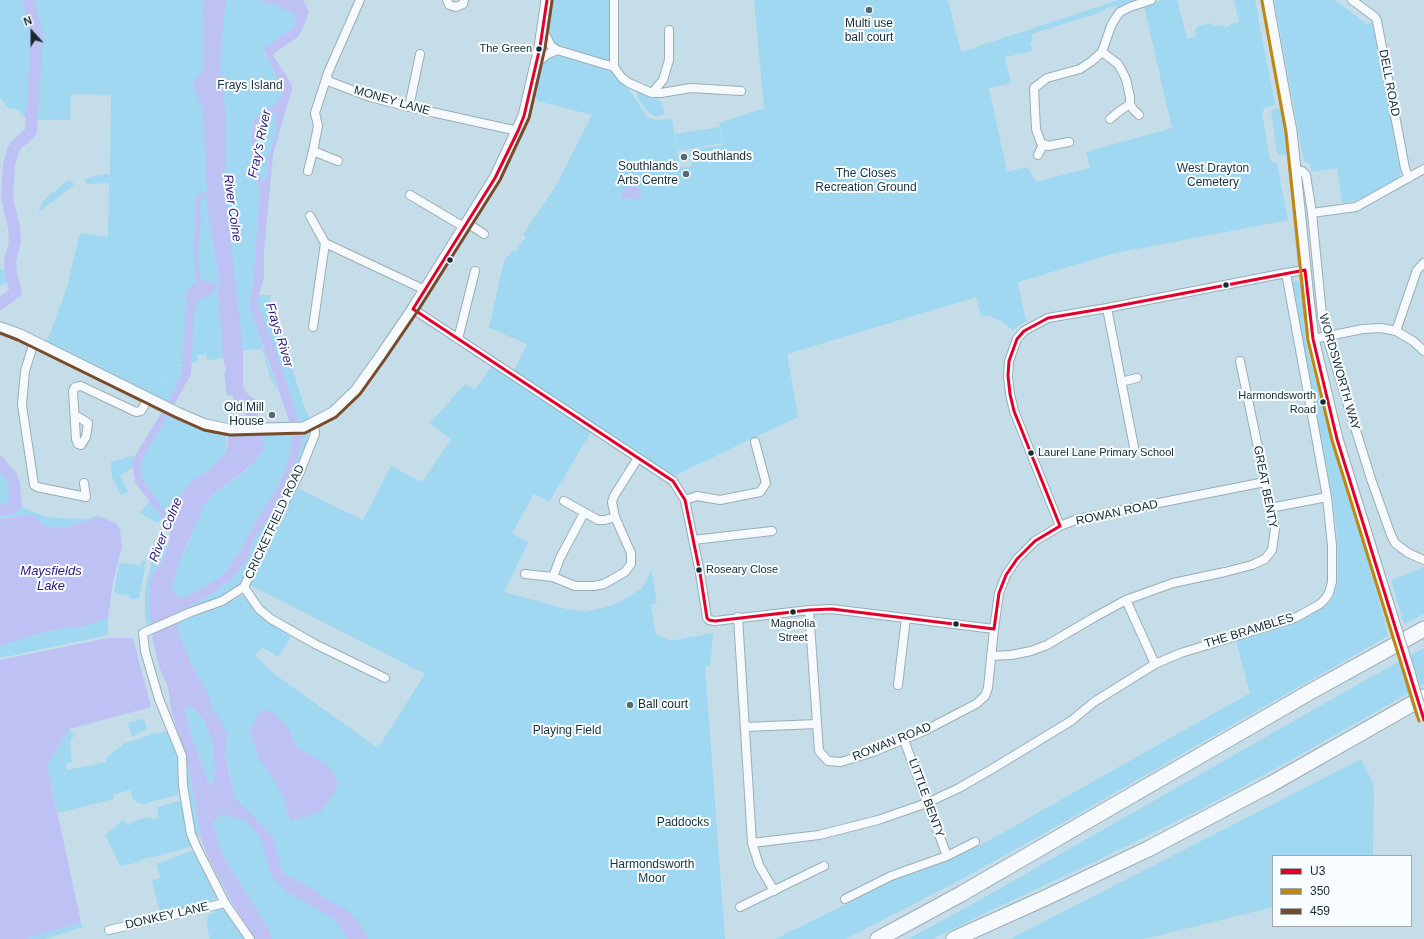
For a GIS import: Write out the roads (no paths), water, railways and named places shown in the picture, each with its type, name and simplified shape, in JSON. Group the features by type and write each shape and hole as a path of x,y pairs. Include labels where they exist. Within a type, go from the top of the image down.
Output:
{"highway":[{"path":"878,939 962,894 1310,692 1424,630"},
{"path":"954,939 1148,849 1273,783 1419,692"}],"street":[{"path":"308,171 314,151 318,126 315,113 327,76 360,0"},
{"path":"447,0 449,5 456,7 463,4 464,0"},
{"path":"1,328 34,342 177,413 205,425 230,430 309,426 333,413 356,391 381,356 413,309 495,178 524,116 537,62 547,0"},
{"path":"614,0 614,67 622,78 629,83 652,93 692,88 741,91"},
{"path":"1043,145 1036,129 1034,88 1046,78 1080,69 1092,61 1102,52 1114,19 1120,12 1152,0"},
{"path":"1267,0 1292,131 1313,339 1337,439 1409,672 1419,692 1423,718"},
{"name":"DELL ROAD","path":"1352,0 1375,17 1377,21 1405,168 1409,178"},
{"path":"543,30 551,46 557,50 614,67"},
{"path":"652,93 664,80 669,60 669,30"},
{"path":"537,62 548,54 557,50"},
{"path":"1102,52 1118,64 1126,79 1130,104 1139,115"},
{"path":"409,107 420,54"},
{"name":"MONEY LANE","path":"327,76 328,81 370,97 518,131"},
{"path":"1110,120 1130,104"},
{"path":"1043,145 1050,146 1069,142"},
{"path":"1038,155 1043,145"},
{"path":"314,151 338,161"},
{"path":"1312,213 1356,207 1424,169"},
{"name":"WORDSWORTH WAY","path":"1295,170 1302,171 1306,175 1312,213 1321,308 1327,337 1347,398 1357,435 1395,543 1408,553 1424,560"},
{"path":"410,195 484,234"},
{"path":"310,216 325,243 424,290"},
{"path":"312,327 325,243"},
{"path":"1396,331 1417,270 1424,263"},
{"path":"1060,526 1014,411 1008,376 1009,361 1017,339 1024,331 1048,318 1305,270"},
{"path":"458,339 475,271"},
{"name":"THE BRAMBLES","path":"927,803 959,788 1071,721 1094,702 1155,664 1181,653 1295,618 1320,604 1325,599 1329,593 1332,582 1332,546 1327,497 1286,273"},
{"path":"1107,308 1134,448"},
{"path":"413,309 673,481 685,500 707,618 713,621 738,617 832,609 994,629"},
{"path":"1313,339 1373,328 1396,331 1413,341 1424,351"},
{"path":"34,342 26,371 22,405 35,485 86,497 84,483"},
{"name":"GREAT BENTY","path":"992,656 1010,655 1031,651 1047,645 1126,600 1173,583 1226,572 1252,565 1265,559 1272,550 1275,530 1240,361"},
{"path":"1121,382 1137,378"},
{"path":"75,415 72,391 78,386 135,411 141,411 153,401"},
{"name":"CRICKETFIELD ROAD","path":"226,903 191,834 183,786 182,756 159,699 146,651 143,633 191,612 222,601 244,587 299,474 315,434 309,426"},
{"path":"685,500 698,496 720,500 760,492 766,483 755,442"},
{"path":"525,574 553,577 575,586 594,586 604,584 625,572 631,564 631,553 615,517 612,502 614,496 638,458"},
{"name":"ROWAN ROAD","path":"817,724 819,750 828,761 841,762 904,740 976,704 985,696 988,688 999,593 1006,575 1017,560 1035,541 1060,526 1078,519 1265,482"},
{"path":"1270,508 1327,497"},
{"path":"564,501 598,520 608,520 615,517"},
{"path":"553,577 560,558 584,513"},
{"path":"693,540 772,531"},
{"path":"244,587 259,609 270,619 315,644 385,678"},
{"path":"1126,600 1155,664"},
{"path":"746,728 817,724 809,610"},
{"path":"738,617 752,843 759,865 774,891"},
{"path":"898,684 906,618"},
{"name":"LITTLE BENTY","path":"904,740 947,856"},
{"path":"752,843 819,835 878,820 927,803"},
{"path":"845,898 891,876 947,856 975,842"},
{"path":"740,908 824,866"},
{"path":"226,903 250,939"},
{"name":"DONKEY LANE","path":"109,930 226,903"}],"water":[{"path":"203,0 226,0 220,68 226,115 225,188 243,350 243,386 254,405 248,405 246,401 235,401 233,396 227,395 218,291 219,276 208,212 207,196 203,197 200,203 201,219 198,253 199,272 203,281 214,282 216,289 211,295 198,300 194,315 191,374 144,456 140,468 144,481 167,515 192,480 208,471 225,454 229,432 259,432 264,444 264,450 250,466 213,494 206,502 178,564 172,589 176,596 182,598 218,579 228,569 274,494 286,469 293,432 250,308 260,191 253,172 251,148 254,120 275,105 282,92 281,83 271,67 264,50 265,47 293,28 295,25 292,12 282,9 276,4 259,0 303,0 309,12 298,37 274,53 273,56 291,83 292,89 273,155 264,251 264,277 257,303 275,347 303,435 300,450 296,464 282,495 274,511 255,537 246,562 231,579 211,595 177,613 177,621 179,634 192,665 210,698 212,718 220,735 235,798 274,838 283,873 310,887 323,897 347,910 360,924 368,939 348,939 333,918 295,897 277,883 271,875 260,836 246,821 223,814 213,823 223,856 269,930 272,939 255,939 231,901 208,857 201,839 189,768 172,715 168,687 160,669 152,638 153,627 150,618 149,584 153,573 164,558 170,539 170,529 135,482 132,461 165,407 182,375 186,307 188,303 185,295 187,290 196,282 194,249 195,202 199,194 207,192 203,112 193,84 195,79 204,70","holes":["275,112 277,132 268,155 267,177 265,182 259,173 257,161 258,133 259,127 264,120","191,706 200,713 206,724 212,742 215,767 213,782 211,784 208,782 187,722 185,709"]},
{"path":"636,186 642,193 641,198 622,198 624,189"},
{"path":"9,270 12,271 17,291 0,307 0,302 14,293 15,290 10,279"},
{"name":"Maysfields Lake","path":"25,515 34,516 44,525 54,528 63,528 99,517 106,519 115,523 120,529 122,547 113,582 108,618 82,627 67,627 37,634 0,646 0,519"},
{"path":"108,638 133,638 151,707 69,729 47,765 81,922 24,939 0,939 0,660"},
{"path":"264,710 272,712 279,718 288,728 297,748 319,759 329,767 337,780 338,785 335,793 320,812 291,821 286,811 284,798 268,770 259,760 250,731 259,713"}],"waterway":[{"path":"0,304 16,292 11,275 10,260 15,242 14,228 7,198 9,165 13,150 17,144 31,132 37,35 28,0"},
{"name":"River Colne","path":"239,395 251,404 253,434 249,438"},
{"path":"0,462 11,476 14,483 16,505"},
{"path":"12,508 16,505"},
{"path":"0,509 12,508"},
{"name":"River Colne","path":"201,708 212,718 221,734 220,751"}],"place":[{"name":"Multi use ball court","path":"869,10"},
{"name":"The Green","path":"539,49"},
{"name":"Southlands","path":"684,157"},
{"name":"Southlands Arts Centre","path":"686,174"},
{"name":"Harmondsworth Road","path":"1323,402"},
{"name":"Old Mill House","path":"272,415"},
{"name":"Laurel Lane Primary School","path":"1031,453"},
{"name":"Roseary Close","path":"699,570"},
{"name":"Magnolia Street","path":"793,612"},
{"name":"Ball court","path":"630,705"}],"park label":[{"name":"Frays Island","path":"250,86"},
{"name":"West Drayton Cemetery","path":"1213,176"},
{"name":"The Closes Recreation Ground","path":"866,181"},
{"name":"Playing Field","path":"567,731"},
{"name":"Paddocks","path":"683,823"},
{"name":"Harmondsworth Moor","path":"652,872"}],"water label":[{"name":"Fray's River","path":"260,144"},
{"name":"Frays River","path":"279,335"}]}
